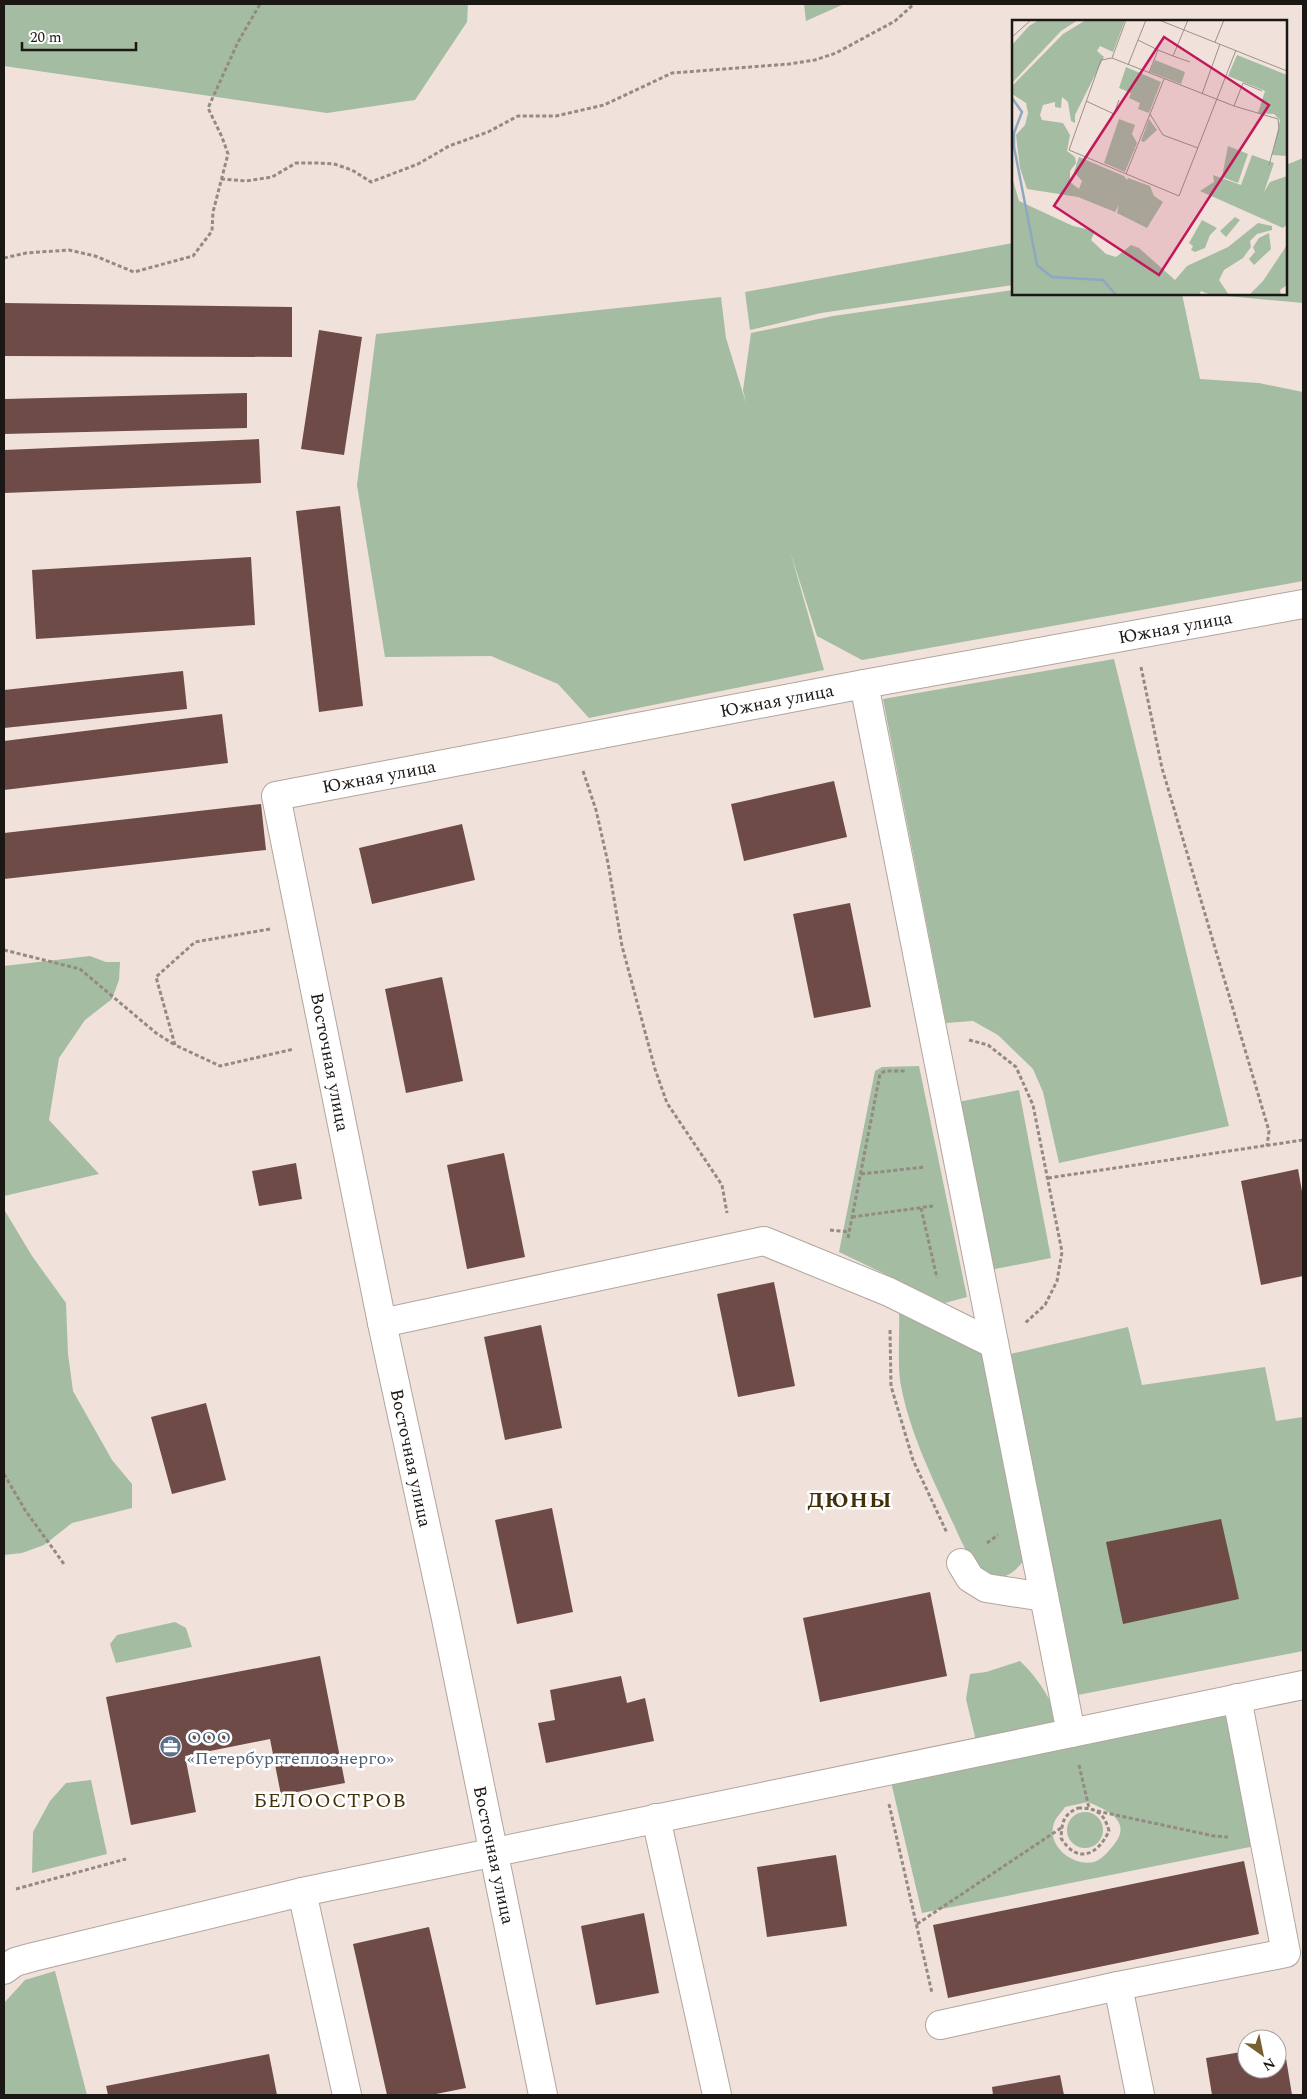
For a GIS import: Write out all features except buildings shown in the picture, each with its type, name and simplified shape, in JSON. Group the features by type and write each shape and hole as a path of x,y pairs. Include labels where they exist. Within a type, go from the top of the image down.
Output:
{"street":[{"name":"Южная улица","path":"282,821 276,796 864,684 1303,604"},
{"path":"864,684 1071,1733"},
{"name":"Восточная улица","path":"282,821 382,1323 445,1614 543,2095"},
{"path":"382,1323 764,1241 888,1292 994,1344"},
{"path":"961,1563 970,1578 986,1588 1044,1597"},
{"path":"4,1970 15,1962 33,1957 302,1892 1303,1685"},
{"path":"940,2025 1118,1986 1295,1952 1262,1831 1237,1698"},
{"path":"656,1818 716,2095"},
{"path":"302,1892 347,2095"},
{"path":"1118,1986 1140,2095"}],"path":[{"path":"4,258 26,253 69,250 95,256 134,272 193,256 212,231 213,212 228,154 222,136 208,108 238,42 260,4"},
{"path":"221,179 246,181 272,177 296,163 318,162 334,164 352,170 371,182 418,164 449,146 488,132 518,116 556,116 604,105 672,73 789,64 815,60 836,53 895,21 914,4"},
{"path":"1134,634 1162,768 1269,1132 1267,1146"},
{"path":"572,739 596,810 608,863 622,946 655,1070 666,1103 722,1185 736,1247"},
{"path":"175,1045 156,977 195,942 273,928"},
{"path":"4,950 80,969 156,1033 175,1045 220,1066 297,1049 325,1038"},
{"path":"934,1040 963,1038 988,1045 1016,1067 1033,1105 1048,1178 1062,1252 1057,1281 1045,1305 1020,1327 994,1344"},
{"path":"846,1244 880,1074 885,1071 940,1070"},
{"path":"1048,1178 1303,1140"},
{"path":"861,1174 958,1163"},
{"path":"852,1217 965,1200"},
{"path":"921,1208 939,1287"},
{"path":"844,1231 849,1232"},
{"path":"888,1292 891,1386 913,1460 961,1563 1027,1513"},
{"path":"4,1474 25,1510 64,1564"},
{"path":"1071,1733 1089,1808"},
{"path":"882,1772 940,2025"},
{"path":"1097,1811 1106,1820 1109,1831 1104,1844 1092,1852 1082,1855 1072,1851 1060,1838 1061,1828 1064,1816 1078,1808 1089,1808 1214,1836 1230,1837 1262,1831"},
{"path":"917,1924 1061,1828"},
{"path":"16,1889 126,1859"}],"green space":[{"path":"4,4 468,4 467,22 415,100 327,113 4,66"},
{"path":"804,4 844,4 806,21"},
{"path":"1303,158 1303,303 1216,295 1287,295 1287,165"},
{"path":"1012,243 1012,285 821,313 750,330 745,292"},
{"path":"1012,290 1012,295 1182,295 1200,379 1259,383 1303,392 1303,581 862,660 817,636 790,551 824,670 589,718 558,684 491,656 385,657 357,485 376,334 721,297 726,338 746,403 743,390 751,333 833,316"},
{"path":"1114,659 1229,1126 1059,1163 1043,1092 1033,1069 998,1035 973,1021 946,1023 883,699"},
{"path":"90,956 106,962 120,962 119,980 112,999 85,1020 59,1058 49,1120 99,1174 4,1196 4,966"},
{"path":"919,1066 967,1297 945,1303 839,1252 875,1071 882,1067"},
{"path":"1019,1090 1051,1258 990,1270 958,1102"},
{"path":"4,1211 32,1256 66,1303 68,1354 73,1391 112,1460 132,1484 132,1508 72,1523 44,1545 22,1553 4,1555"},
{"path":"899,1309 980,1345 1026,1556 1018,1568 1007,1575 994,1577 988,1575 972,1560 922,1455 910,1421 901,1386"},
{"path":"1128,1327 1142,1385 1265,1367 1276,1421 1303,1417 1303,1651 1078,1695 1010,1354"},
{"path":"175,1622 186,1628 192,1647 116,1663 110,1644 117,1635"},
{"path":"1020,1661 1043,1689 1060,1722 976,1741 966,1699 970,1674 986,1672"},
{"path":"1228,1712 1255,1846 922,1913 891,1782","holes":["1088,1802 1104,1809 1116,1818 1120,1824 1120,1831 1118,1838 1104,1856 1094,1862 1086,1863 1070,1858 1063,1853 1054,1840 1053,1831 1054,1823 1065,1807"]},
{"path":"91,1780 107,1854 32,1873 33,1832 50,1801 66,1783"},
{"path":"1085,1812 1097,1818 1103,1830 1097,1842 1085,1848 1073,1842 1067,1830 1073,1818"},
{"path":"55,1971 87,2095 4,2095 4,2003 25,1980"}],"place":[{"name":"ООО «Петербургтеплоэнерго»","path":"171,1747"}],"district":[{"name":"ДЮНЫ","path":"850,1499"},
{"name":"БЕЛООСТРОВ","path":"330,1800"}]}
